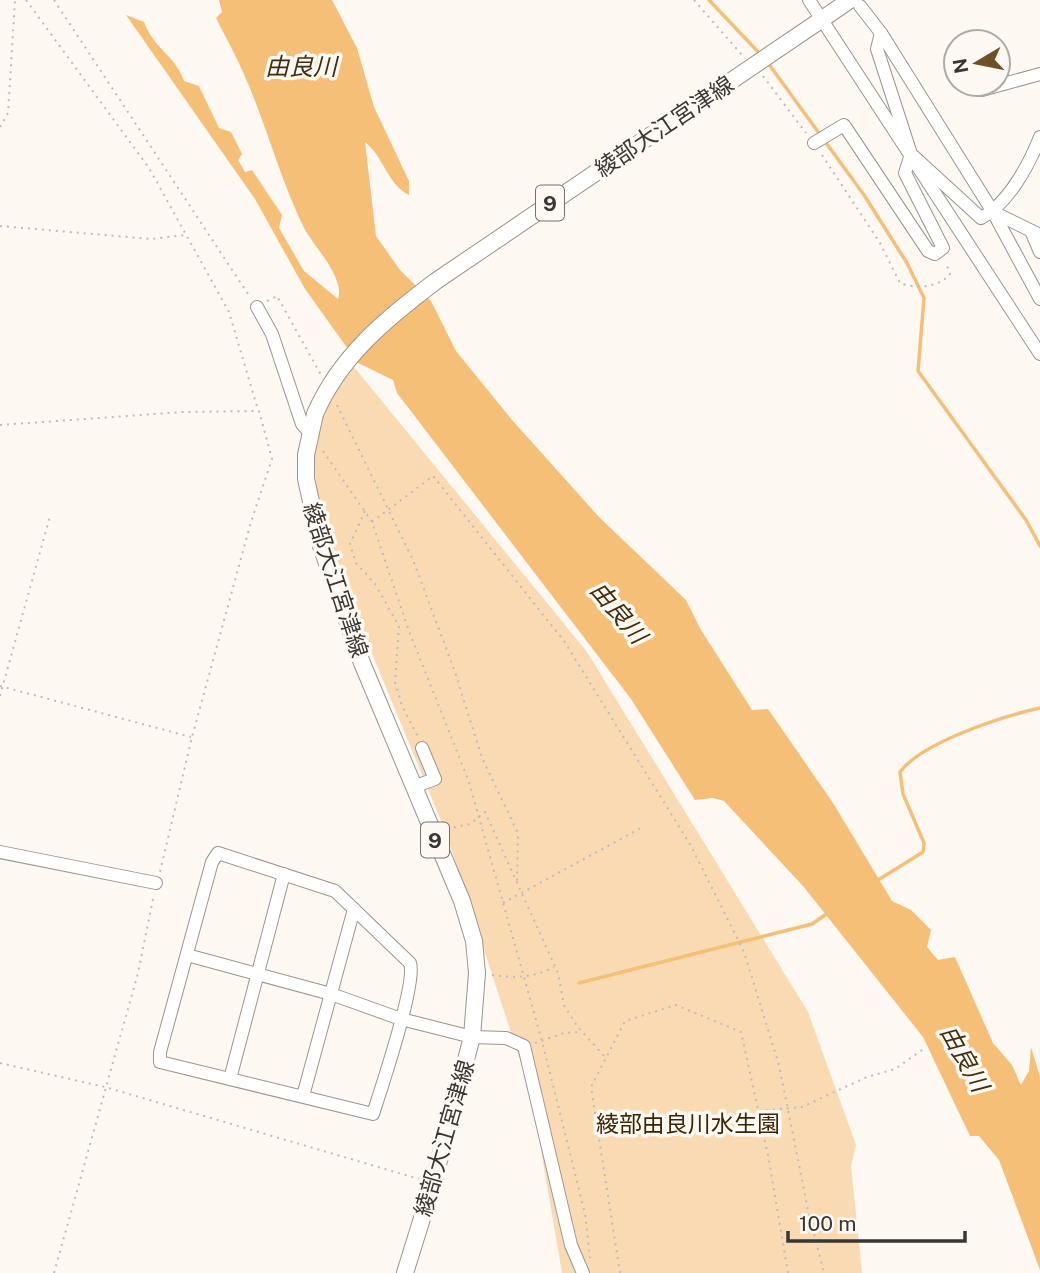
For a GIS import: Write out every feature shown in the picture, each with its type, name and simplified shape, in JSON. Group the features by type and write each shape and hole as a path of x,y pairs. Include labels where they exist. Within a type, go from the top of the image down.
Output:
{"main road":[{"name":"綾部大江宮津線","path":"405,1273 433,1183 472,1037 477,973 474,942 462,901 362,663 321,546 306,479 310,433 315,414 337,372 398,310 436,281 818,22 855,3"}],"street":[{"path":"809,0 818,22 833,34 851,68 1040,354"},
{"path":"855,3 881,33 993,212 1036,282 1040,299"},
{"path":"881,33 877,49 910,155 981,218 993,212 1031,160 1040,137"},
{"path":"1012,82 1040,75"},
{"path":"814,143 844,125 928,251 935,254 943,248 905,173 910,155"},
{"path":"993,212 1035,233 1040,252"},
{"path":"257,307 272,334 302,424 310,433"},
{"path":"413,787 435,779 422,748"},
{"path":"0,852 156,883"},
{"path":"224,854 284,874 335,891 412,968 401,1019 373,1114 160,1062 159,1052 214,856 224,854"},
{"path":"230,1079 284,874"},
{"path":"303,1096 354,909"},
{"path":"187,955 331,994 401,1019 472,1037 506,1038 524,1046 571,1245 583,1273"}],"path":[{"path":"0,127 8,113 15,0"},
{"path":"26,0 149,168 229,312 272,458 192,737 156,883 138,973 54,1273"},
{"path":"54,0 257,307 277,296 324,380"},
{"path":"694,0 749,62"},
{"path":"757,70 814,143 880,243 900,283 913,288 944,281 950,274 940,252"},
{"path":"0,226 151,239 186,235"},
{"path":"337,405 413,560 455,672 482,758 518,833 517,885"},
{"path":"0,425 183,412 259,411"},
{"path":"310,433 372,523 409,631 469,782 542,1041 585,1214 591,1261"},
{"path":"372,523 433,476 564,641 691,846 744,952 771,1040 824,1273"},
{"path":"365,511 351,544 356,563 375,584 399,626 395,682 402,706 422,748"},
{"path":"0,695 50,516"},
{"path":"1,686 192,737"},
{"path":"429,826 445,830 470,824 485,812 555,966 565,1005 582,1032 606,1058"},
{"path":"502,903 641,828"},
{"path":"477,973 524,976 540,974 555,966"},
{"path":"620,1273 591,1087 625,1021 676,1005 741,1032 759,1111 788,1273"},
{"path":"524,1046 564,1033 582,1032"},
{"path":"759,1111 802,1107 867,1077 895,1069 925,1048"},
{"path":"0,1063 105,1087 433,1183"}],"green space":[{"name":"綾部由良川水生園","path":"350,362 587,652 808,1012 856,1145 851,1166 862,1273 562,1273 532,1097 445,830 363,632 328,536 316,490 314,444 327,398"}],"water":[{"name":"由良川","path":"219,0 332,0 357,48 374,107 409,181 409,195 390,177 377,155 365,142 376,236 400,270 431,301 456,351 512,420 599,517 686,600 701,630 752,710 768,709 833,803 892,901 911,910 931,930 927,947 938,960 955,957 993,1043 1012,1065 1021,1085 1029,1071 1031,1047 1040,1077 1040,1270 999,1160 979,1136 970,1136 923,1037 803,886 724,801 713,798 695,800 631,699 397,393 393,380 358,363 305,289 255,199 126,15 144,22 184,81 199,86 219,128 231,132 242,154 238,160 245,172 252,170 282,215 279,228 304,271 338,299 337,281 295,209 251,91 216,18 222,12"}],"waterway":[{"path":"709,0 761,55"},
{"path":"768,63 864,195 907,263 924,298 918,371 1026,520 1040,546"},
{"path":"875,882 923,852 924,843 903,794 900,772 926,750 944,741 1006,717 1040,708"},
{"path":"579,983 812,924 828,913"}]}
